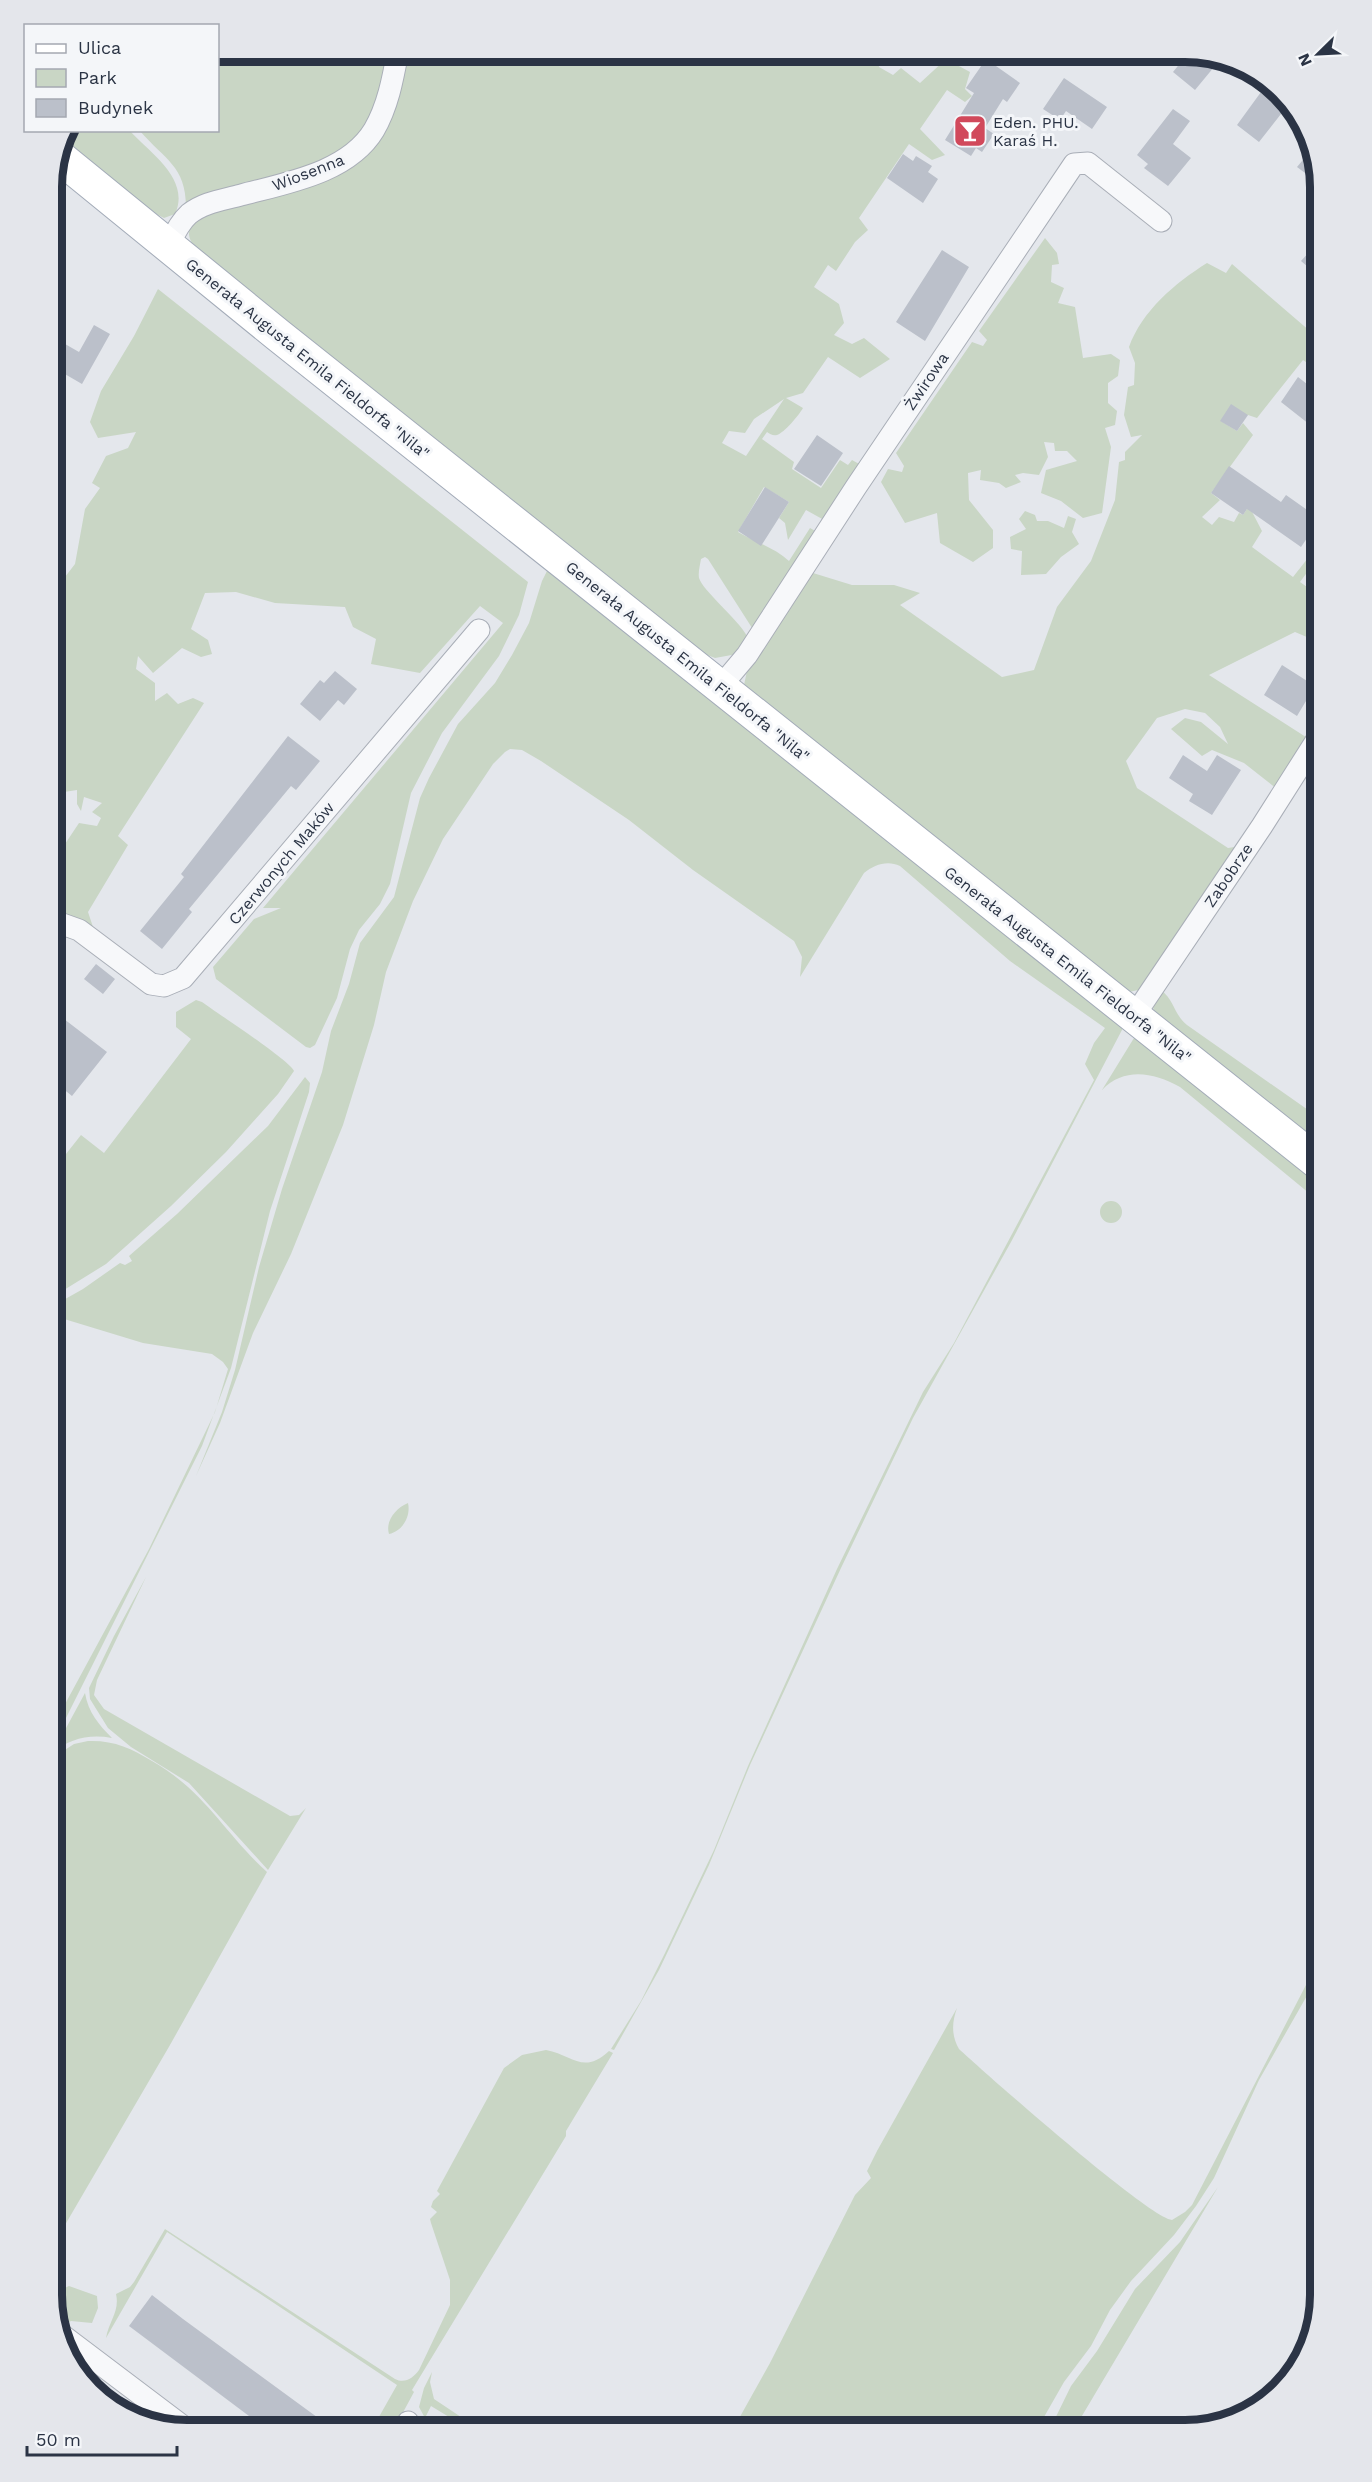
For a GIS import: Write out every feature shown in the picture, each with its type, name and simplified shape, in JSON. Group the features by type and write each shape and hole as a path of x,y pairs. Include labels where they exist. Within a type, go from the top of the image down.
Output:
{"main road":[{"name":"Generała Augusta Emila Fieldorfa \"Nila\"","path":"65,161 278,335 1310,1156"}],"street":[{"name":"Wiosenna","path":"169,245 184,219 204,205 299,178 323,170 352,156 374,131 388,99 396,62"},
{"name":"Żwirowa","path":"720,687 747,655 856,487 1074,164 1088,163 1161,221"},
{"name":"Czerwonych Maków","path":"62,924 79,930 151,984 164,986 183,978 479,630"},
{"name":"Zabobrze","path":"1134,1016 1310,750"},
{"path":"70,2341 174,2419"}],"green space":[{"path":"219,62 391,62 372,121 337,157 186,207 185,193 178,172 141,132 219,132"},
{"path":"397,62 878,62 879,67 893,75 901,68 920,83 943,62 952,62 970,72 965,89 972,96 965,102 947,90 920,129 945,155 932,160 909,144 859,218 868,230 855,242 836,271 828,265 814,287 839,304 844,323 834,335 852,344 864,338 890,359 860,378 828,357 803,393 786,398 803,408 795,419 780,434 774,435 767,432 762,439 794,462 792,469 821,488 840,460 848,465 852,460 861,465 824,520 806,510 788,540 785,523 779,518 789,502 764,487 738,532 789,561 810,528 817,532 754,631 708,559 705,557 701,559 699,578 747,636 737,654 715,658 697,651 196,249 189,234 194,219 343,170","holes":["784,399 746,456 722,443 729,431 745,433 754,419"]},
{"path":"74,132 131,132 157,158 173,178 178,189 178,201 175,214 164,218 154,213 68,148"},
{"path":"1045,238 1057,253 1059,264 1052,265 1051,282 1064,288 1058,303 1075,307 1083,358 1111,354 1120,360 1118,376 1108,383 1108,403 1117,411 1115,425 1105,428 1111,447 1102,513 1083,518 1061,501 1041,493 1046,470 1077,461 1067,451 1055,451 1054,443 1044,442 1048,457 1039,475 1023,473 1015,475 1021,482 1006,488 999,483 980,480 981,470 968,473 969,500 993,530 993,548 973,562 940,543 937,513 905,523 881,482 888,469 902,472 904,466 896,453 972,342 983,346 987,340 979,331"},
{"path":"1207,263 1226,273 1232,264 1310,331 1310,365 1303,360 1257,418 1248,415 1221,421 1237,431 1243,423 1253,435 1211,493 1220,500 1202,517 1212,525 1219,517 1234,522 1239,513 1243,515 1249,506 1262,531 1252,547 1293,577 1308,558 1310,560 1310,568 1300,582 1310,589 1310,638 1295,632 1209,675 1309,739 1277,789 1244,763 1212,750 1202,756 1171,729 1185,718 1201,722 1228,744 1220,727 1205,713 1185,709 1157,718 1126,761 1137,788 1228,848 1241,846 1143,989 1129,992 744,685 747,671 807,577 813,573 852,585 894,585 920,593 900,605 1002,677 1034,670 1057,607 1091,561 1115,500 1119,462 1125,460 1125,452 1142,435 1131,437 1124,415 1128,387 1134,385 1135,363 1129,347 1151,310 1183,280"},
{"path":"158,289 528,582 519,615 499,656 442,733 411,793 390,884 380,904 359,930 350,949 337,998 315,1045 310,1048 216,979 213,967 254,919 281,908 263,908 503,623 480,606 420,673 371,664 376,639 353,627 345,607 275,603 236,592 205,593 191,629 208,640 212,654 201,657 182,648 153,673 138,656 136,669 155,683 155,701 167,693 178,704 193,698 204,703 118,836 128,845 88,912 96,936 62,919 62,848 79,823 97,826 101,818 92,812 102,803 84,797 81,811 77,804 77,790 64,792 62,784 62,581 75,564 85,509 100,488 92,483 106,456 128,448 136,432 98,438 90,422 101,391 134,336"},
{"path":"1025,511 1035,515 1037,521 1048,521 1064,528 1068,516 1076,519 1072,532 1079,544 1061,557 1046,574 1021,575 1022,551 1011,549 1010,537 1026,529 1019,519"},
{"path":"547,571 1123,1028 1011,1242 913,1418 750,1765 709,1865 659,1970 614,2050 611,2049 641,2001 714,1850 748,1766 837,1569 923,1392 954,1343 1094,1080 1085,1064 1094,1043 1105,1028 1010,961 900,866 890,863 876,866 864,873 800,977 802,957 794,941 693,870 629,820 541,761 522,750 510,749 493,764 443,839 413,901 386,972 374,1025 343,1125 291,1254 253,1333 220,1423 196,1476 222,1412 235,1370 259,1267 282,1189 322,1072 331,1031 349,984 360,943 394,897 420,798 429,778 458,724 495,683 512,655 529,623"},
{"path":"1160,989 1169,998 1187,1025 1310,1111 1310,1142 1154,1013 1153,1006"},
{"path":"196,1000 202,1002 267,1047 294,1071 278,1094 226,1152 171,1206 106,1264 62,1291 62,1159 81,1135 104,1153 191,1039 176,1027 176,1012"},
{"path":"1134,1038 1137,1038 1310,1176 1310,1194 1180,1087 1170,1082 1149,1075 1129,1075 1102,1090"},
{"path":"305,1077 310,1083 309,1092 270,1211 231,1368 217,1407 228,1369 212,1354 143,1343 62,1318 62,1301 120,1263 125,1265 132,1261 129,1256 177,1214 268,1126"},
{"path":"1111,1201 1119,1204 1122,1212 1119,1220 1111,1223 1103,1220 1100,1212 1103,1204"},
{"path":"213,1415 202,1446 62,1726 62,1710 149,1549"},
{"path":"408,1503 405,1522 398,1530 389,1534 388,1529 392,1516"},
{"path":"146,1577 97,1680 94,1695 104,1709 290,1816 299,1815 306,1808 268,1870 189,1783 131,1747 108,1728 90,1699 89,1688"},
{"path":"85,1693 95,1718 112,1738 80,1738 62,1746 62,1736"},
{"path":"88,1741 114,1743 144,1756 171,1773 201,1799 267,1872 62,2230 62,1752 74,1744"},
{"path":"1310,1977 1310,1990 1259,2080 1214,2178 1174,2235 1131,2281 1110,2310 1091,2346 1064,2382 1042,2420 738,2420 770,2363 855,2195 871,2178 867,2171 877,2151 957,2008 953,2029 959,2049 1032,2114 1102,2172 1157,2213 1172,2220 1192,2205"},
{"path":"546,2050 585,2063 600,2058 609,2051 613,2053 566,2131 566,2136 412,2390 414,2392 399,2420 377,2420 397,2385 167,2232 106,2338 117,2306 116,2294 130,2287 134,2282 165,2229 395,2379 402,2381 411,2378 419,2370 450,2305 450,2280 430,2219 437,2212 431,2207 433,2201 440,2194 437,2191 504,2068 522,2055"},
{"path":"1218,2187 1080,2420 1054,2420 1071,2386 1097,2351 1135,2289 1180,2242"},
{"path":"69,2286 97,2296 98,2308 92,2323 71,2321 65,2325 62,2289"},
{"path":"432,2372 430,2382 434,2399 466,2420 454,2420 431,2406 425,2418 419,2407 424,2388"}],"building":[{"path":"984,62 990,62 1020,83 1007,102 1003,99 985,128 994,134 982,152 976,148 971,156 945,140 974,93 966,88"},
{"path":"1181,62 1215,65 1195,90 1173,72"},
{"path":"1064,78 1107,107 1092,129 1066,111 1060,120 1043,109"},
{"path":"1264,88 1285,109 1259,142 1237,125"},
{"path":"1173,109 1190,121 1173,144 1191,158 1168,186 1144,168 1148,164 1137,155"},
{"path":"903,154 913,161 916,156 932,166 928,172 938,179 923,203 887,178"},
{"path":"1306,156 1310,177 1297,167"},
{"path":"942,250 969,267 925,341 896,322"},
{"path":"1310,251 1310,269 1301,261"},
{"path":"94,325 110,334 82,384 62,372 62,342 79,352"},
{"path":"1298,377 1310,386 1310,425 1281,402"},
{"path":"1231,404 1248,415 1237,431 1220,421"},
{"path":"817,435 843,453 821,486 794,469"},
{"path":"1229,466 1281,502 1286,495 1310,512 1310,534 1301,547 1247,509 1243,515 1211,493"},
{"path":"765,487 789,502 761,546 738,531"},
{"path":"1282,665 1310,683 1310,694 1297,716 1264,695"},
{"path":"335,671 357,689 344,705 338,700 320,721 300,704 320,680 324,683"},
{"path":"288,736 320,761 296,790 291,786 189,909 192,912 162,949 140,931 184,877 181,874"},
{"path":"1183,755 1207,771 1217,755 1241,770 1212,815 1189,801 1193,794 1169,778"},
{"path":"96,964 115,979 103,994 84,979"},
{"path":"62,1017 107,1052 72,1096 62,1088"},
{"path":"152,2295 321,2420 254,2420 129,2326"}],"place":[{"name":"Eden. PHU. Karaś H.","path":"970,131"}]}
